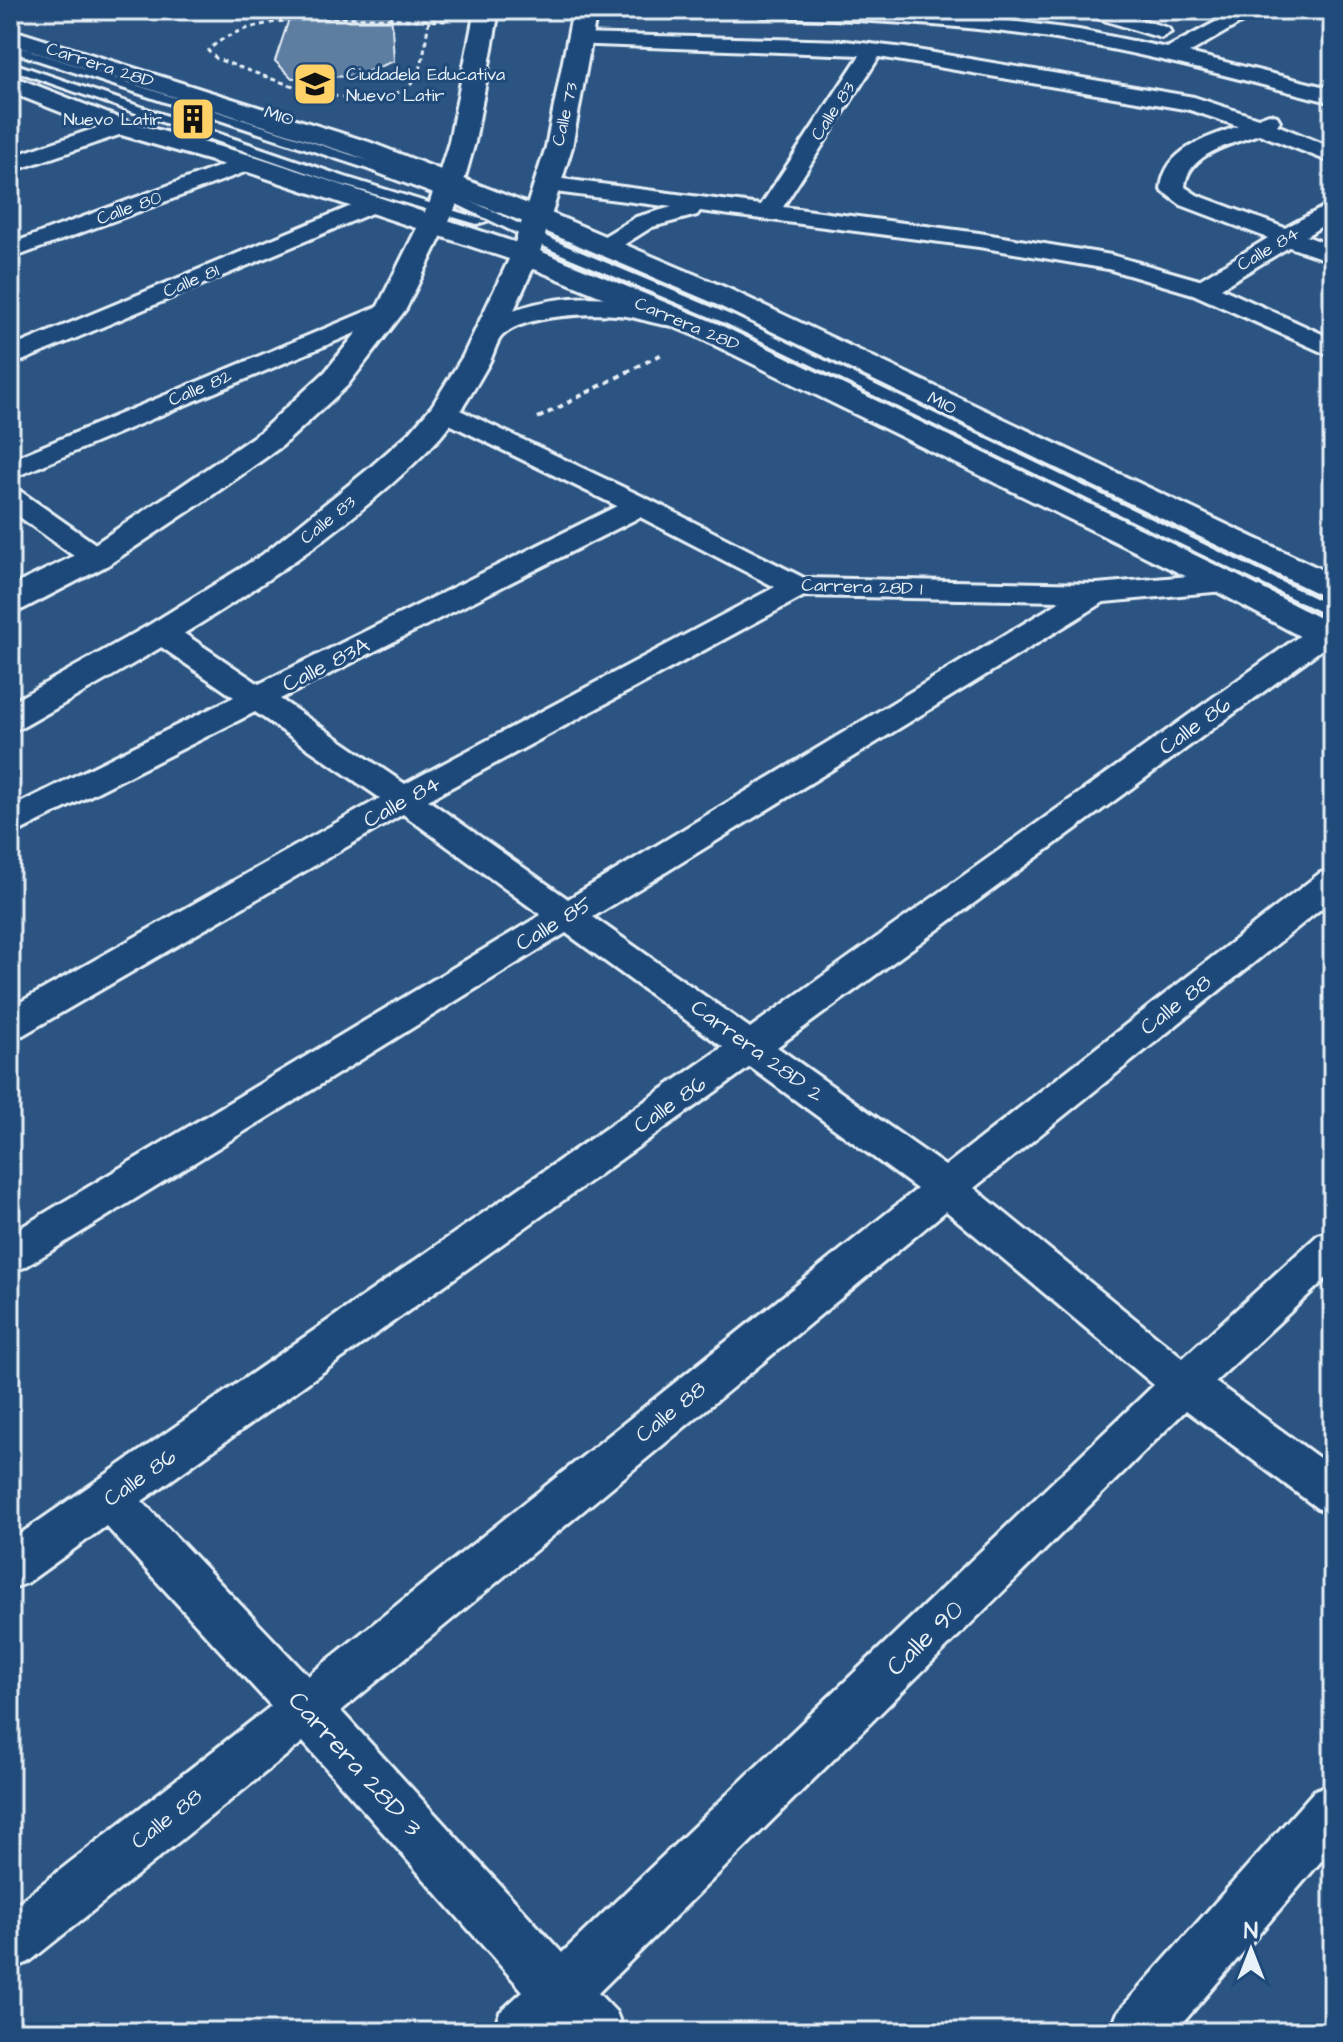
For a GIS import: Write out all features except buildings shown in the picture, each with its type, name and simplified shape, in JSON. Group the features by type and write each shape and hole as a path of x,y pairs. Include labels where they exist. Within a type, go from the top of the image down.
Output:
{"street":[{"path":"10,601 96,558 240,462 320,397 391,309 443,203 487,10"},
{"name":"Calle 73","path":"531,236 576,67 577,40 585,10"},
{"path":"1091,10 1193,43"},
{"path":"1172,54 1253,10"},
{"path":"755,12 890,13 995,24 1172,54 1327,90"},
{"path":"845,47 847,27 858,14"},
{"path":"670,41 716,22"},
{"name":"Carrera 28D","path":"10,36 360,148 443,203 531,236 674,318 707,330 1224,582 1330,629"},
{"path":"577,40 845,47 873,51 1208,108 1333,156"},
{"name":"Calle 83","path":"767,213 873,51"},
{"path":"1150,96 1168,82 1211,64"},
{"name":"Carrera 28D","path":"10,83 120,127 248,163 373,204 443,203 531,236 605,246 729,300 1333,588"},
{"path":"1327,90 1260,126 1192,153 1176,171 1173,190 1189,200 1333,255"},
{"path":"10,165 120,127"},
{"name":"Calle 80","path":"10,252 248,163"},
{"path":"547,184 1077,255 1137,268 1202,289 1333,349"},
{"name":"Calle 81","path":"10,358 373,204"},
{"path":"605,246 661,215 711,206"},
{"name":"Calle 84","path":"1202,289 1333,209"},
{"name":"Calle 83","path":"10,719 162,633 274,562 337,514 421,439 445,411 478,356 531,236"},
{"path":"487,332 534,312 577,305 621,306 674,318"},
{"name":"Calle 82","path":"10,470 391,309"},
{"name":"Carrera 28D 1","path":"445,411 502,436 798,587 1097,593 1224,582"},
{"path":"10,497 96,558"},
{"name":"Calle 83A","path":"10,822 257,701 640,506"},
{"name":"Calle 84","path":"10,1025 404,799 798,587"},
{"name":"Calle 85","path":"10,1255 1097,593"},
{"name":"Calle 86","path":"10,1568 752,1046 1330,629"},
{"name":"Carrera 28D 2","path":"162,633 404,799 946,1188 1184,1384 1333,1494"},
{"path":"10,701 31,700 63,690"},
{"name":"Calle 88","path":"10,1943 306,1709 946,1188 1333,881"},
{"name":"Calle 90","path":"520,2032 1184,1384 1333,1247"},
{"name":"Carrera 28D 3","path":"111,1499 306,1709 596,2032"},
{"path":"1138,2032 1333,1808"}],"lane":[{"name":"MIO","path":"10,47 369,165 443,203"},
{"name":"MIO","path":"10,65 341,180 443,203"},
{"name":"MIO","path":"531,236 730,320 1330,629"}],"path":[{"path":"429,21 417,78 402,91 370,99 327,97 217,59 208,51 215,43 248,28 285,20 453,21"},
{"path":"502,436 707,330"}],"place":[{"name":"Ciudadela Educativa Nuevo Latir","path":"315,84"},
{"name":"Nuevo Latir","path":"193,119"}]}
